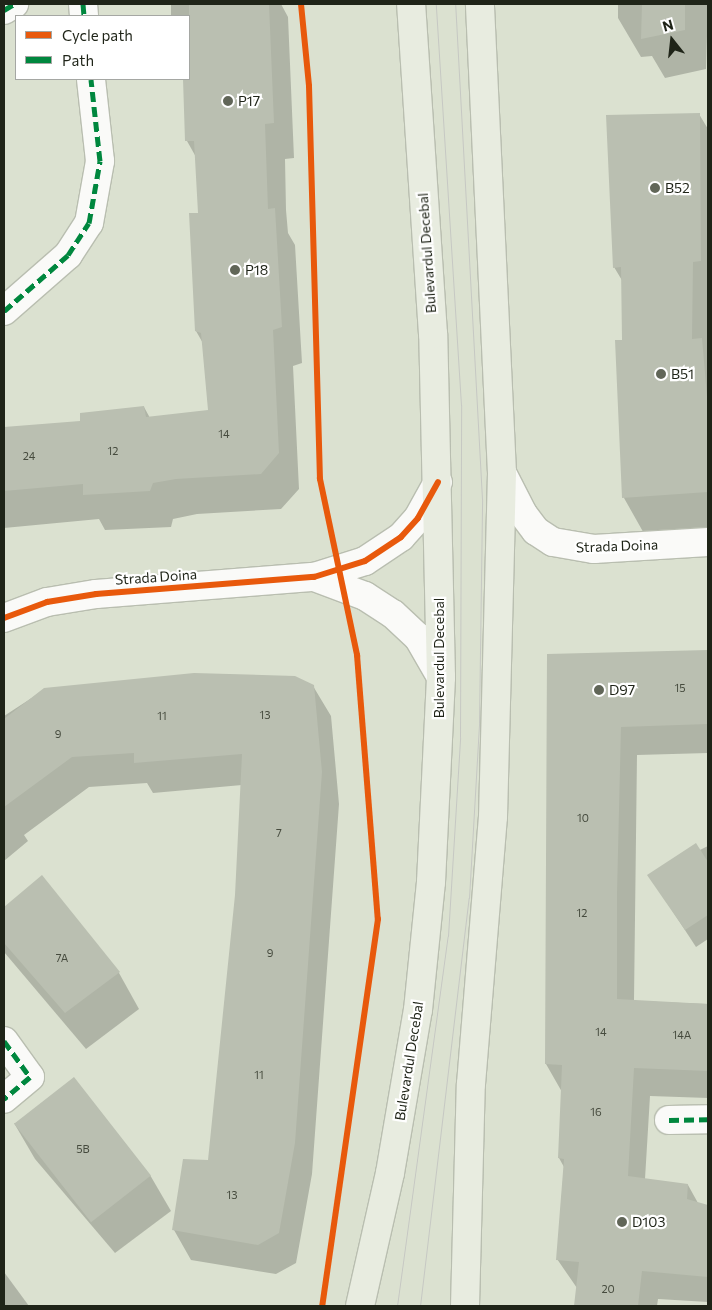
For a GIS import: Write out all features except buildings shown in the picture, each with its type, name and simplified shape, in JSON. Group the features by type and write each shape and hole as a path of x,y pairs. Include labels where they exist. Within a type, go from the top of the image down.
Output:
{"main road":[{"name":"Bulevardul Decebal","path":"360,1306 392,1163 418,1010 431,882 441,677 438,482 411,4"},
{"path":"464,1306 471,1084 493,818 502,473 480,4"}],"street":[{"path":"4,10 14,4"},
{"path":"4,311 68,255 89,223 100,161 91,80"},
{"name":"Strada Doina","path":"502,473 523,514 536,531 553,542 594,549 708,542"},
{"path":"314,577 365,561 401,537 418,518 438,482"},
{"path":"314,577 365,596 393,614 418,637 441,677"},
{"name":"Strada Doina","path":"4,618 47,602 96,594 314,577"},
{"path":"4,1041 30,1077 4,1099"},
{"path":"669,1120 708,1120"}],"tram line":[{"path":"397,1306 448,936 460,737 461,405 436,4"},
{"path":"420,1306 469,898 479,723 482,499 455,4"}],"marked path":[{"path":"4,10 14,4"},
{"path":"83,4 84,15"},
{"path":"4,311 68,255 89,223 100,161 91,80"},
{"path":"4,1041 30,1077 4,1099"},
{"path":"669,1120 708,1119"}],"cycle path":[{"path":"301,4 309,86 320,479 357,655 378,919 322,1306"},
{"path":"4,618 47,602 96,594 314,577 365,561 401,537 418,518 438,482"}],"place":[{"name":"P17","path":"228,101"},
{"name":"B52","path":"655,188"},
{"name":"P18","path":"235,270"},
{"name":"B51","path":"661,374"},
{"name":"D97","path":"599,690"},
{"name":"D103","path":"622,1222"}]}
